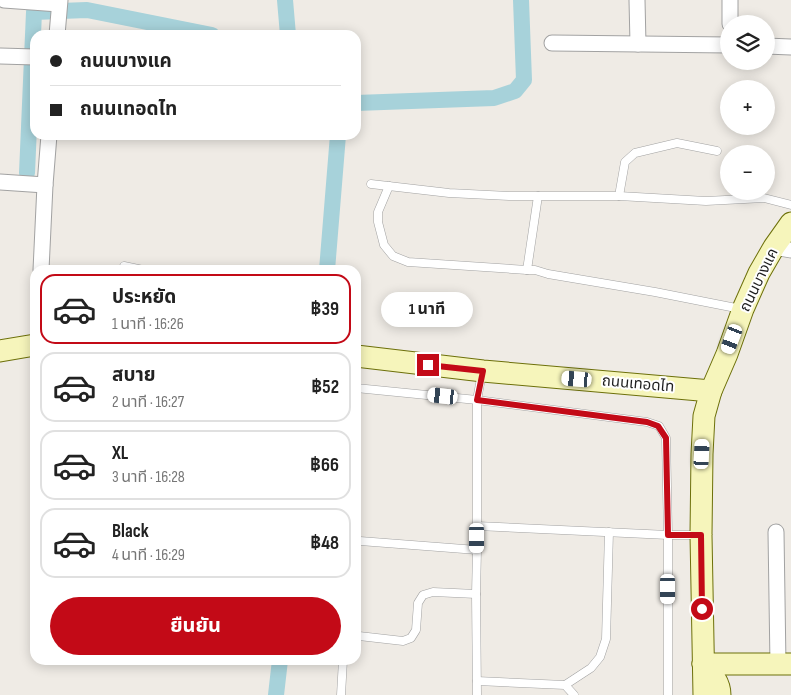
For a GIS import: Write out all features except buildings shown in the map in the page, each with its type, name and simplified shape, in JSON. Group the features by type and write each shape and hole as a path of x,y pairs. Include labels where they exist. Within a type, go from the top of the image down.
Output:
{"main road":[{"name":"ถนนบางแค","path":"704,695 701,535 704,416 711,391 759,273 783,248 791,223"},
{"path":"0,350 30,347"},
{"name":"ถนนเทอดไท","path":"361,357 483,371 711,391"},
{"path":"703,664 785,664"},
{"path":"692,695 703,664"},
{"path":"703,664 716,680 720,695"}],"street":[{"path":"4,0 59,2 57,30"},
{"path":"637,0 638,44"},
{"path":"730,0 730,15"},
{"path":"552,43 720,45"},
{"path":"775,46 791,47"},
{"path":"0,56 30,57"},
{"path":"41,265 49,140"},
{"path":"0,182 45,184"},
{"path":"776,532 785,664"}],"lane":[{"path":"619,196 626,162 635,153 677,143 717,151"},
{"path":"371,184 449,193 509,196 619,196 706,201 764,198 791,204"},
{"path":"389,186 378,212 378,222 384,245 393,256 408,262 535,270 548,274 743,309"},
{"path":"527,270 538,196"},
{"path":"477,695 477,400 483,371"},
{"path":"361,388 477,400 647,422 658,426 666,438 668,695"},
{"path":"477,526 701,535"},
{"path":"477,680 565,686 591,668 600,658 606,638 609,532"},
{"path":"361,541 477,550"},
{"path":"361,636 403,641 411,638 416,630 418,603 423,595 433,592 476,594"},
{"path":"341,695 343,665"},
{"path":"565,686 574,695"}],"waterway":[{"path":"285,0 288,30"},
{"path":"361,103 494,98 515,91 524,80 521,0"},
{"path":"33,30 34,12 87,10 187,30"},
{"path":"27,173 30,104"},
{"path":"327,265 338,140"},
{"path":"276,695 279,665"}],"route":[{"path":"428,365 483,371 477,400 647,422 658,426 666,438 668,535 701,535 702,609"}]}
